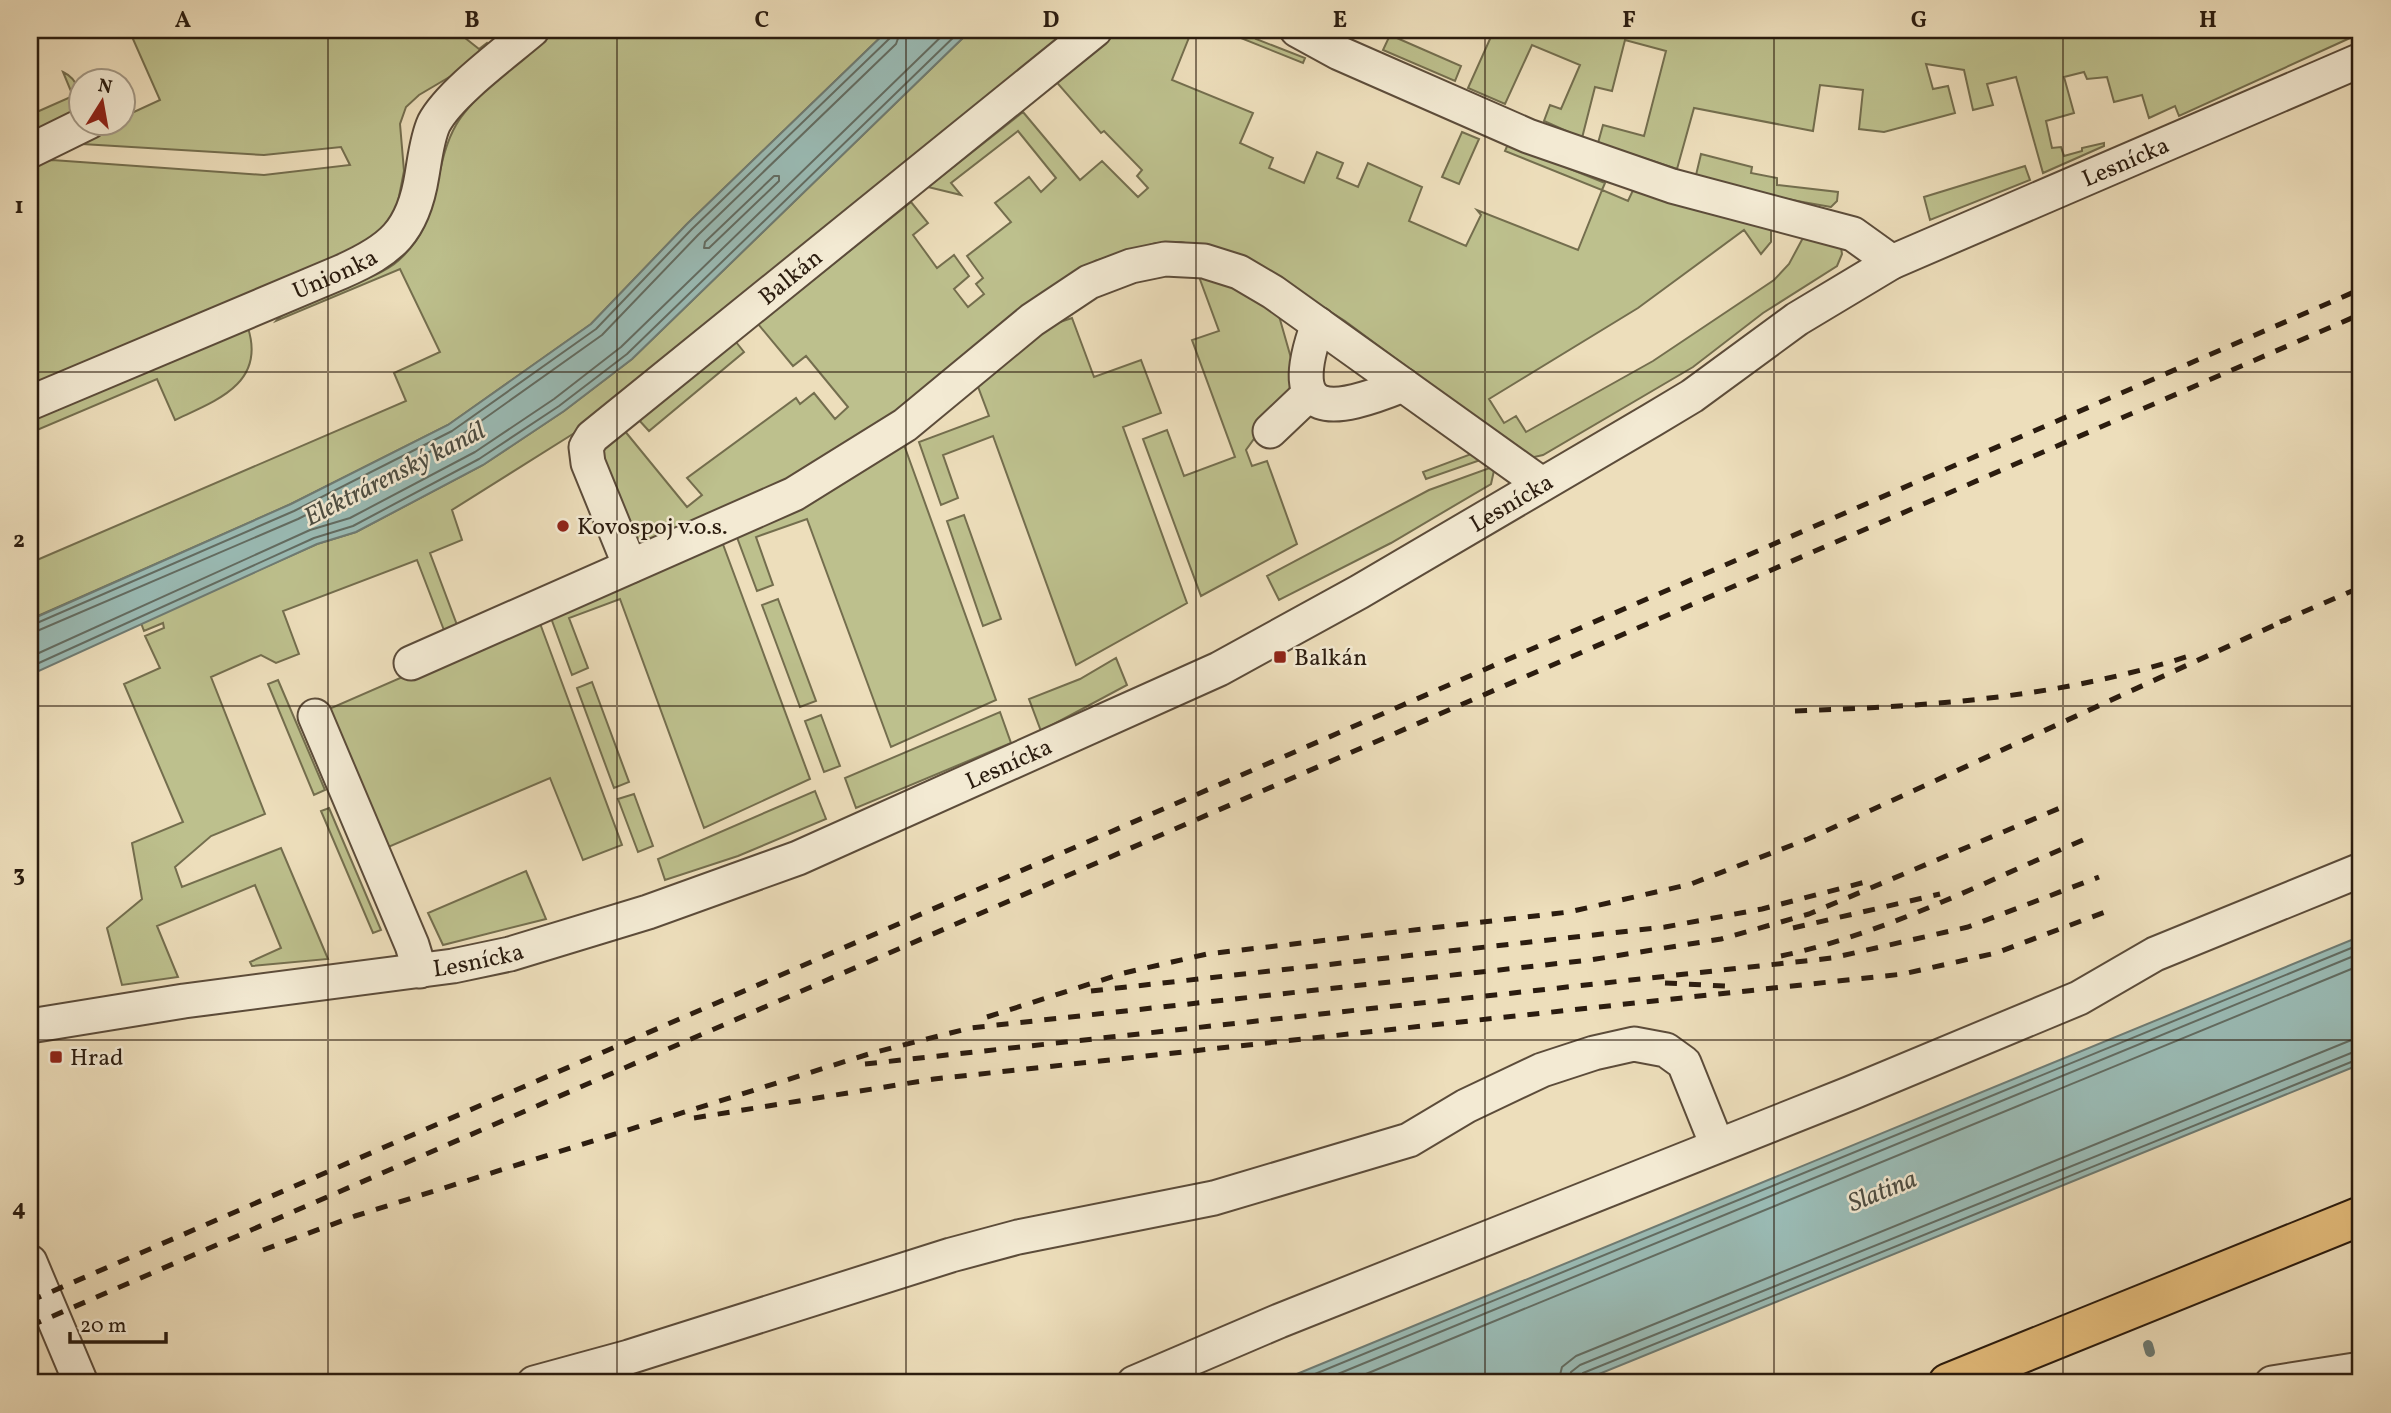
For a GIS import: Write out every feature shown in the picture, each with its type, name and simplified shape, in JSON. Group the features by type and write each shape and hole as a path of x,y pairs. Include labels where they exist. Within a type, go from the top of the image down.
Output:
{"main road":[{"path":"1948,1383 2361,1216"}],"street":[{"name":"Unionka","path":"30,403 363,262 391,245 404,229 413,211 425,153 440,114 446,105 532,30"},
{"name":"Balkán","path":"630,566 588,463 586,447 592,436 1095,30"},
{"path":"1297,30 1339,53 1528,136 1672,186 1853,234 1892,262"},
{"name":"Lesnícka","path":"31,1027 184,1001 419,971 510,954 624,919 852,836 1219,669 1359,592 1540,483 1692,396 1797,319 1892,262 2361,60"},
{"path":"30,150 66,133"},
{"path":"411,663 794,494 905,425 1032,320 1089,282 1131,265 1165,260 1204,261 1239,272 1318,324 1540,483"},
{"path":"1318,324 1307,367 1309,394 1319,404 1333,406 1358,403 1403,385"},
{"path":"1270,431 1309,394"},
{"path":"315,716 412,946 419,971"},
{"path":"1134,1383 1303,1311 1630,1183 2079,998 2155,954 2361,870"},
{"path":"534,1383 629,1357 951,1255 1018,1237 1214,1198 1409,1140 1466,1106 1542,1070 1594,1053 1634,1044 1666,1051 1684,1063 1717,1145"},
{"path":"30,1262 81,1383"},
{"path":"2272,1383 2361,1369"}],"green space":[{"path":"129,30 455,30 479,49 487,43 490,47 468,66 419,95 406,107 400,124 404,171 396,212 371,242 30,388 30,161 52,160 264,175 350,165 341,147 264,155 65,143 80,136 136,136 136,111 160,100"},
{"path":"556,30 888,30 687,224 591,324 448,425 291,504 31,619 30,563 406,401 394,373 440,352 400,269 276,321 298,306 371,277 399,260 413,245 423,228 448,142 464,113 488,88"},
{"path":"971,30 1075,30 576,432 452,510 462,540 430,553 460,633 447,638 417,560 283,611 299,654 276,663 261,655 211,677 265,814 211,836 175,867 182,887 281,848 328,959 252,966 250,962 281,948 255,885 157,926 178,977 122,985 107,928 142,899 132,843 183,822 124,684 160,668 145,636 164,628 163,623 144,631 141,623 317,544 356,532 483,465 564,411 632,359"},
{"path":"1113,30 1192,30 1172,80 1253,113 1240,143 1273,158 1269,168 1304,183 1317,152 1343,163 1337,178 1358,187 1368,163 1422,187 1409,221 1466,246 1481,215 1477,210 1578,250 1602,190 1628,201 1635,186 1766,225 1771,230 1771,242 1761,254 1744,230 1638,308 1489,399 1504,423 1516,416 1526,432 1653,361 1774,280 1789,264 1804,236 1841,247 1842,254 1837,266 1763,313 1693,367 1543,455 1530,458 1345,321 1254,263 1181,242 1156,243 1095,261 919,399 765,494 648,544 636,540 596,452 624,430 687,507 702,495 687,478 796,398 800,404 814,393 835,419 848,407 806,356 793,366 758,324 911,202 928,223 913,235 937,268 954,255 969,276 954,289 968,307 984,294 976,284 983,278 967,256 1011,222 995,203 1029,177 1041,192 1056,178 1018,131 951,183 961,195 928,187 1023,112 1080,180 1102,161 1138,197 1148,188 1137,176 1142,170 1104,131 1101,133 1052,77"},
{"path":"1221,30 1259,32 1256,39 1305,58 1303,63"},
{"path":"1494,30 2361,30 2361,33 2179,116 2175,106 2149,118 2142,95 2114,102 2107,77 2087,79 2084,72 2064,77 2074,113 2046,121 2052,148 2061,147 2064,156 2082,151 2082,148 2104,143 2104,146 2043,173 2016,77 1987,84 1993,105 1973,110 1964,70 1926,64 1933,89 1948,86 1955,113 1884,132 1859,129 1863,90 1820,85 1813,131 1694,108 1677,169 1598,143 1603,125 1644,136 1666,51 1625,40 1612,91 1595,87 1582,138 1544,121 1550,105 1561,109 1580,65 1532,45 1505,104 1468,88"},
{"path":"1390,35 1461,66 1455,81 1383,50"},
{"path":"66,99 66,120 30,141 30,115"},
{"path":"1462,132 1479,139 1459,184 1442,177"},
{"path":"1508,144 1605,183 1602,190 1505,151"},
{"path":"1701,154 1752,167 1751,173 1777,178 1777,185 1838,192 1837,201 1831,207 1814,204 1746,190 1696,175"},
{"path":"2025,166 2030,180 1930,220 1924,197"},
{"path":"1195,266 1275,302 1297,379 1246,450 1252,466 1267,461 1297,544 1201,596 1143,439 1167,430 1184,476 1235,457 1192,340 1219,331"},
{"path":"1072,318 1094,377 1141,360 1161,413 1123,427 1187,603 1076,665 993,436 943,455 958,498 941,505 919,442 989,416 977,384 1051,325"},
{"path":"248,328 252,347 250,363 243,377 220,397 175,420 157,379 30,433 30,420"},
{"path":"736,342 744,352 649,431 638,419"},
{"path":"903,442 996,700 891,747 807,519 756,537 773,585 757,591 735,532"},
{"path":"1479,451 1489,457 1426,479 1423,472"},
{"path":"1495,466 1491,484 1391,543 1279,600 1267,576 1429,490"},
{"path":"964,515 1001,619 983,626 947,521"},
{"path":"721,539 810,779 704,828 620,599 569,618 588,668 572,675 551,618"},
{"path":"778,599 816,701 800,707 762,605"},
{"path":"538,618 622,845 583,860 550,778 386,848 329,709"},
{"path":"1116,658 1127,685 1041,731 1029,699 1080,679"},
{"path":"278,680 325,790 314,795 268,684"},
{"path":"592,682 629,782 614,788 577,688"},
{"path":"1000,712 1011,743 856,808 845,778"},
{"path":"821,715 840,766 824,772 805,721"},
{"path":"815,791 826,819 738,856 665,880 658,859"},
{"path":"634,794 653,846 638,852 618,799"},
{"path":"329,808 381,930 373,933 321,811"},
{"path":"526,871 546,919 443,945 428,913"}],"water":[{"name":"Elektrárenský kanál","path":"888,30 971,30 632,359 564,411 483,465 356,532 317,544 30,675 30,620 291,504 448,425 591,324 687,224"},
{"name":"Slatina","path":"2361,936 2361,1064 1577,1383 1275,1383"}],"waterway":[{"path":"2148,1345 2150,1352"}],"railway":[{"path":"30,1301 2361,289"},
{"path":"30,1326 2361,314"},
{"path":"2280,622 2361,587"},
{"path":"987,1017 1124,973 1207,954 1569,912 1691,884 1808,839 2290,618"},
{"path":"1795,711 1996,697 2094,681 2192,655"},
{"path":"263,1250 355,1216 872,1053 970,1028 1590,960 1721,939 1809,914 2067,805"},
{"path":"1781,956 1859,934 1897,920 2083,840"},
{"path":"865,1064 1832,958 1968,927 2099,877"},
{"path":"1091,991 1665,927 1762,909 1873,880"},
{"path":"1793,928 1940,894"},
{"path":"694,1118 934,1079 1903,974 1996,953 2113,909"},
{"path":"1665,983 1725,986"}],"place":[{"name":"Kovospoj v.o.s.","path":"563,526"},
{"name":"Balkán","path":"1280,657"},
{"name":"Hrad","path":"56,1057"}]}
